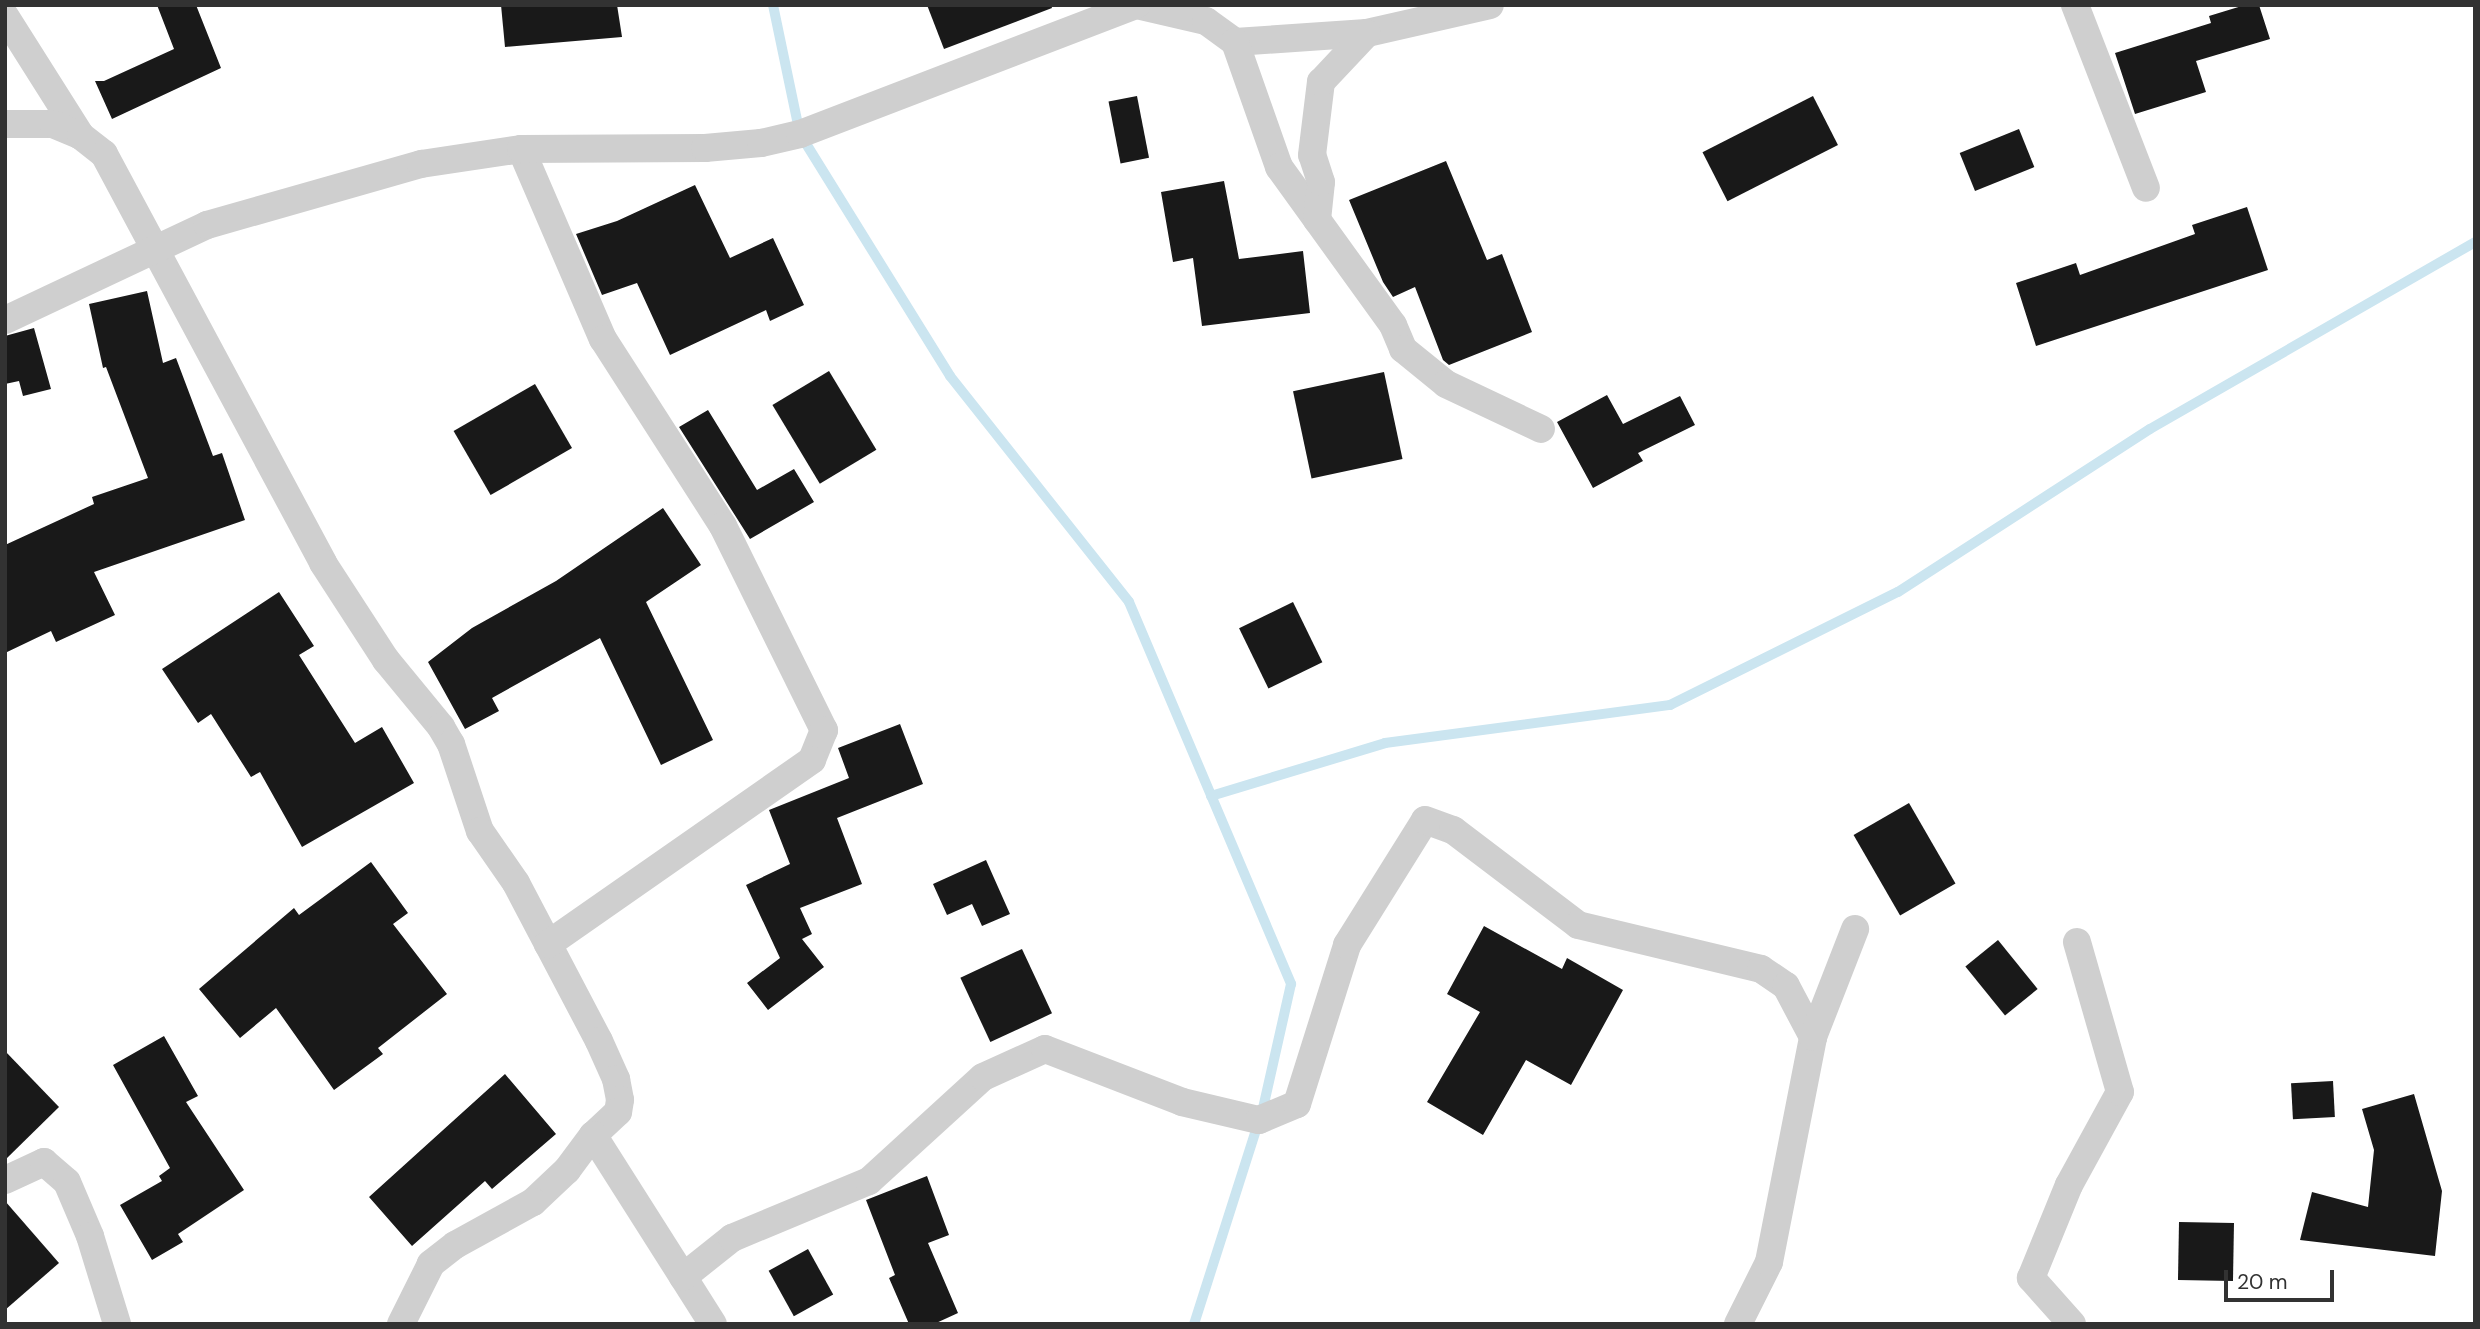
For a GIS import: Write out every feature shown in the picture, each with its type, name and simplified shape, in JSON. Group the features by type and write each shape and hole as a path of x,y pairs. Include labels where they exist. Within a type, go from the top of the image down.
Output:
{"street":[{"path":"5,320 207,225 421,164 521,149 705,148 761,143 800,134 1137,5 1206,21 1235,42 1279,167 1393,325 1404,349 1446,384 1541,429"},
{"path":"1235,42 1367,33 1456,8 1490,5"},
{"path":"2075,5 2146,188"},
{"path":"5,16 81,136"},
{"path":"1317,220 1321,182 1312,155 1321,82 1367,33"},
{"path":"5,124 53,124 81,136 104,154 323,563 386,660 451,744 480,831 516,883 616,1079 620,1100 618,1112 593,1135 552,1187 533,1202 455,1245 431,1264 401,1324"},
{"path":"521,149 603,339 723,526 824,730 812,760 548,944"},
{"path":"683,1277 733,1238 869,1181 983,1077 1045,1049 1182,1102 1259,1120 1297,1104 1348,945 1425,820 1453,830 1578,925 1761,969 1786,986 1813,1037"},
{"path":"1738,1324 1769,1262 1813,1037 1855,929"},
{"path":"2072,1324 2031,1278 2069,1185 2120,1093 2077,942"},
{"path":"593,1135 713,1324"},
{"path":"5,1180 44,1162 67,1182 90,1236 117,1324"}],"building":[{"path":"157,5 196,5 221,68 112,119 95,81 104,81 174,49"},
{"path":"501,5 617,5 622,37 505,47"},
{"path":"927,5 1051,5 1052,8 944,49"},
{"path":"2245,5 2259,5 2270,39 2196,61 2206,92 2135,114 2115,53 2211,23 2209,16"},
{"path":"1137,96 1149,158 1121,163 1109,102"},
{"path":"1813,96 1838,145 1727,201 1703,152"},
{"path":"2019,129 2034,167 1975,191 1960,153"},
{"path":"1446,161 1487,260 1502,254 1532,332 1449,365 1443,360 1415,287 1393,297 1383,282 1349,200"},
{"path":"1224,181 1239,259 1303,251 1310,313 1202,326 1193,258 1173,262 1161,192"},
{"path":"695,185 730,258 773,238 804,305 770,321 766,310 670,355 637,283 602,295 576,234 617,221"},
{"path":"2247,207 2268,270 2036,346 2016,283 2076,263 2080,275 2195,234 2192,225"},
{"path":"147,291 163,363 176,358 213,456 222,453 245,520 94,572 115,615 56,642 51,631 5,653 5,545 94,504 92,497 148,478 106,367 103,368 89,304"},
{"path":"34,328 51,389 23,396 19,381 5,384 5,336"},
{"path":"829,371 876,450 820,484 772,405"},
{"path":"1384,372 1403,459 1312,478 1293,391"},
{"path":"535,384 572,448 491,495 454,431"},
{"path":"1607,395 1623,424 1680,396 1695,425 1638,453 1643,461 1593,488 1557,422"},
{"path":"708,410 757,490 794,469 814,502 750,539 679,427"},
{"path":"663,508 701,565 646,602 713,740 661,765 600,638 492,698 499,711 465,729 428,662 472,628 556,581"},
{"path":"279,592 314,646 299,655 355,743 382,727 414,783 302,847 260,772 251,777 211,714 198,723 162,669"},
{"path":"1293,602 1322,662 1268,689 1239,628"},
{"path":"900,724 923,784 837,818 862,884 800,908 812,934 802,939 824,967 768,1010 747,983 780,958 746,885 790,864 769,810 849,778 838,748"},
{"path":"1909,803 1956,884 1900,916 1854,835"},
{"path":"986,860 1010,914 982,926 972,904 947,915 933,884"},
{"path":"371,862 408,913 393,924 447,994 378,1048 383,1054 334,1090 276,1008 240,1038 199,989 294,908 299,915"},
{"path":"1484,926 1562,969 1567,958 1623,990 1571,1085 1526,1060 1483,1135 1427,1102 1480,1012 1447,994"},
{"path":"1998,940 2038,989 2005,1015 1965,966"},
{"path":"1022,949 1052,1013 990,1042 960,978"},
{"path":"164,1036 198,1096 186,1102 244,1190 178,1234 183,1242 152,1260 120,1205 162,1181 159,1176 170,1168 113,1065"},
{"path":"5,1051 59,1107 5,1160"},
{"path":"505,1074 556,1134 492,1189 485,1181 412,1246 369,1197"},
{"path":"2333,1081 2335,1117 2293,1119 2291,1083"},
{"path":"2414,1094 2442,1191 2435,1256 2300,1240 2312,1192 2368,1207 2374,1150 2362,1109"},
{"path":"927,1176 949,1235 928,1243 958,1313 934,1324 909,1324 889,1278 895,1275 866,1200"},
{"path":"5,1201 59,1263 5,1310"},
{"path":"2179,1222 2234,1223 2233,1281 2178,1280"},
{"path":"808,1249 833,1294 794,1316 769,1271"}],"waterway":[{"path":"773,5 800,134 950,376 1129,602 1291,984 1263,1108 1194,1324"},
{"path":"1211,796 1385,743 1670,705 1898,592 2150,429 2475,242"}]}
